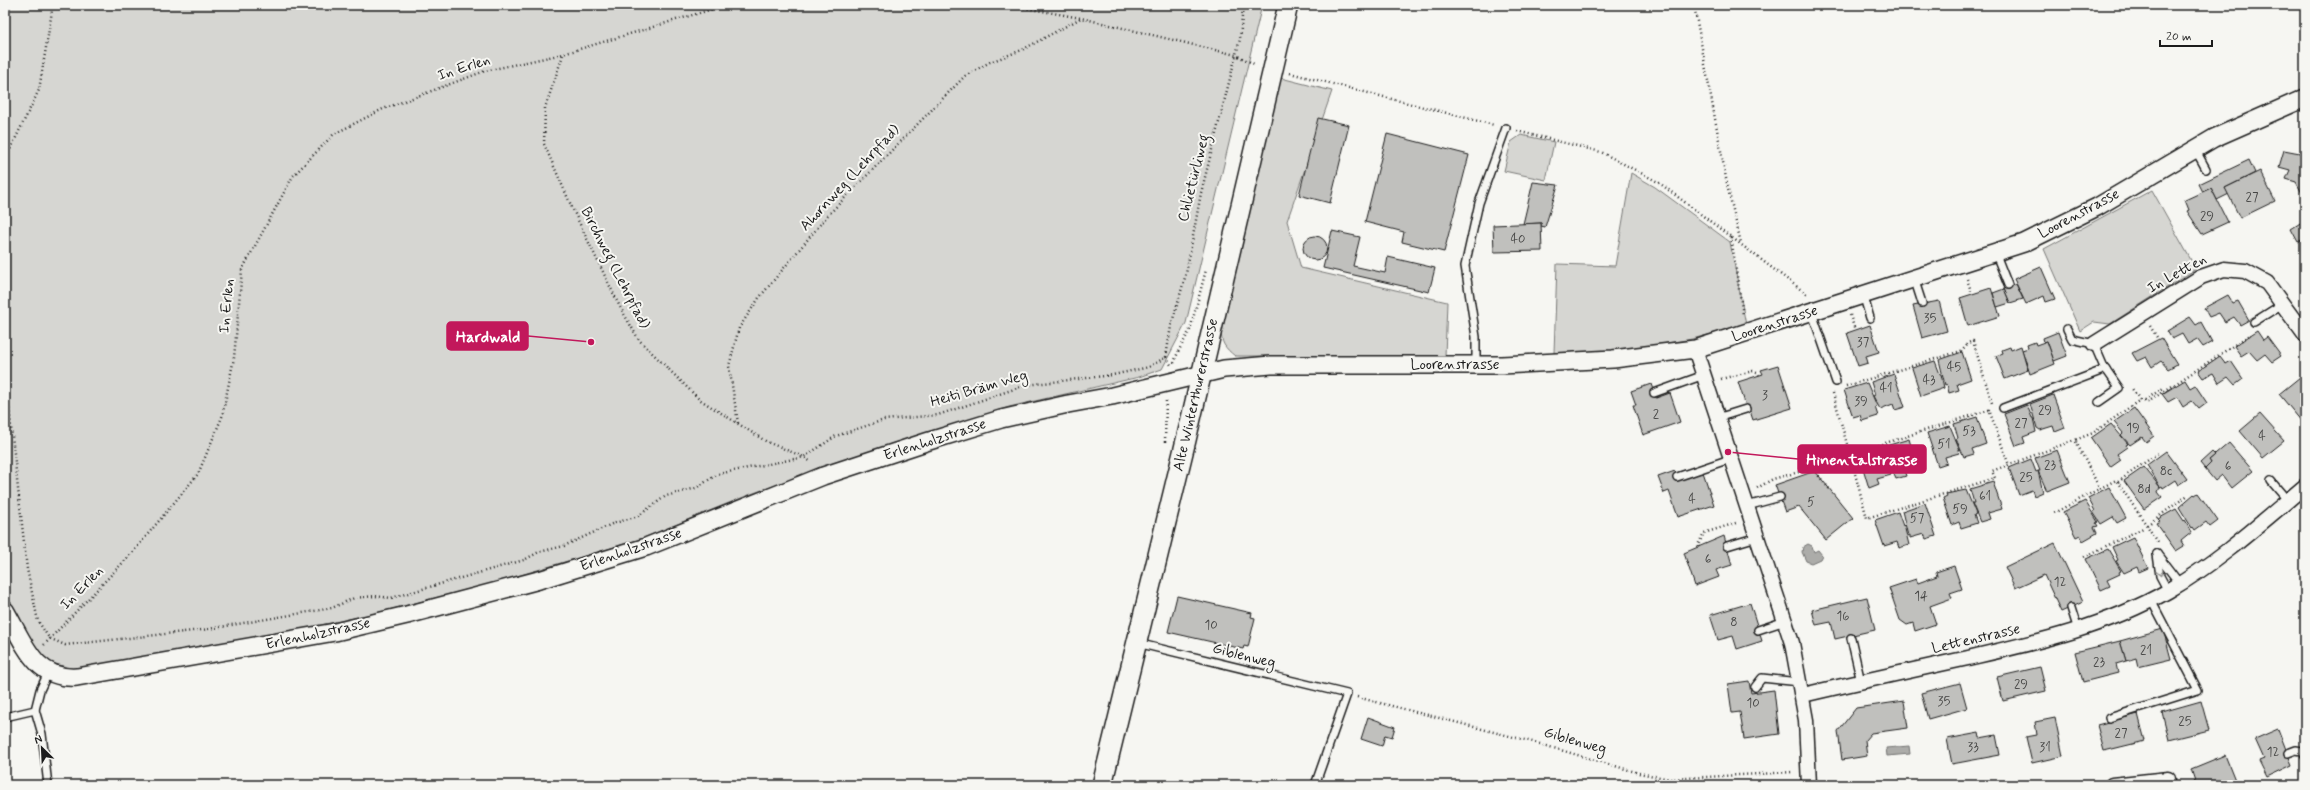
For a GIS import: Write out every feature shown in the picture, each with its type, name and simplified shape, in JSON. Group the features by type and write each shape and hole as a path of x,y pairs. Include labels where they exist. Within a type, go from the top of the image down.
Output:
{"main road":[{"name":"Alte Winterthurerstrasse","path":"1102,785 1135,642 1201,375 1263,67 1288,5"}],"street":[{"name":"Loorenstrasse","path":"1201,375 1224,369 1271,365 1476,365 1613,359 1695,349 2024,242 2097,207 2195,148 2229,130 2305,98"},
{"name":"In Letten","path":"2094,344 2200,277 2217,270 2238,269 2256,275 2272,287 2305,335"},
{"path":"1695,349 1709,378 1717,418 1730,459 1786,620 1802,688 1809,785"},
{"name":"Erlenholzstrasse","path":"48,673 66,678 77,677 320,635 407,615 539,580 646,547 823,476 1001,419 1112,396 1201,375"},
{"name":"Lettenstrasse","path":"1802,688 1861,682 2035,643 2114,618 2174,587 2229,550 2305,486"},
{"path":"5,610 33,660 48,673"},
{"path":"2112,785 2168,779"}],"lane":[{"path":"1476,365 1476,337 1465,266 1478,203 1506,128"},
{"path":"2195,148 2206,169"},
{"path":"1995,252 2008,285"},
{"path":"1914,278 1922,303"},
{"path":"1863,294 1870,318"},
{"path":"2254,322 2284,303"},
{"path":"1818,310 1836,382"},
{"path":"2067,329 2072,339 2094,344 2106,369 2119,388 2099,402"},
{"path":"2003,408 2106,369"},
{"path":"1654,393 1709,378"},
{"path":"1717,418 1746,409"},
{"path":"1677,476 1730,459"},
{"path":"2271,481 2288,501"},
{"path":"1747,506 1780,497"},
{"path":"1727,546 1757,537"},
{"path":"2109,718 2198,690 2151,600"},
{"path":"2071,608 2078,630"},
{"path":"1758,630 1786,620"},
{"path":"1851,638 1861,682"},
{"name":"Giblenweg","path":"1135,642 1347,694"},
{"path":"48,673 40,690 35,710 42,734 48,785"},
{"path":"1755,687 1762,678 1802,688"},
{"path":"1315,785 1347,694"},
{"path":"5,717 35,710"},
{"path":"2288,753 2296,750 2302,751 2305,756"}],"path":[{"path":"5,164 7,156 39,90 53,5"},
{"name":"In Erlen","path":"33,660 49,638 133,552 198,474 222,417 234,358 242,270 293,176 334,134 383,109 485,70 563,54 726,5"},
{"path":"1008,5 1081,18 1236,55 1263,67"},
{"name":"Chlietürliweg","path":"1166,357 1171,326 1186,274 1190,240 1236,55 1243,5"},
{"path":"1694,5 1728,189 1741,244"},
{"name":"Ahornweg (Lehrpfad)","path":"738,424 729,366 739,328 759,298 828,215 965,76 990,62 1022,50 1081,18"},
{"name":"Birchweg (Lehrpfad)","path":"563,54 545,108 544,144 574,212 620,307 639,340 698,399 766,442 804,457 815,465 823,476"},
{"path":"1256,58 1263,67"},
{"path":"1253,72 1263,67"},
{"path":"1743,317 1731,237 1818,310"},
{"path":"1166,357 1173,367 1178,352 1190,330 1206,268"},
{"path":"1850,316 1855,330"},
{"path":"2119,388 2127,382 2140,400 2148,402 2258,329"},
{"path":"1849,386 1961,351 1968,343 1973,341 1993,405 1990,411 1851,454"},
{"name":"Heiti Bräm Weg","path":"804,457 836,436 884,420 938,415 1026,385 1114,374 1149,367 1166,357"},
{"path":"1709,378 1753,371 1758,372 1759,375"},
{"path":"5,373 27,569 38,621 49,638 65,645 202,630 332,608 354,598 375,596 391,598 524,560 539,552 564,546 612,524 638,516 666,496 696,488 718,474 804,457"},
{"path":"2144,401 2165,386"},
{"path":"1832,391 1851,454 1867,518 1995,478 1992,470 2009,465 2092,433 2140,400"},
{"path":"1993,419 2009,465"},
{"path":"2075,440 2100,489"},
{"path":"2054,513 2116,480 2118,482 2158,453"},
{"path":"1753,493 1759,485 1773,479 1810,469 1814,470 1831,491"},
{"path":"2118,482 2146,526"},
{"path":"2084,557 2146,526 2188,495"},
{"path":"1699,547 1698,545 1704,533 1743,520"},
{"name":"Giblenweg","path":"1347,694 1533,742 1639,773 1670,779 1801,772"}],"shaded area":[{"path":"5,5 1262,5 1186,323 1162,369 1139,377 1009,407 879,448 751,494 638,540 497,582 373,614 244,641 74,669 45,661 5,597"},
{"path":"1277,77 1332,91 1287,221 1301,268 1447,302 1445,356 1235,356 1224,345 1221,330"},
{"path":"1521,135 1554,142 1546,180 1504,171 1511,142"},
{"path":"1631,173 1655,187 1730,242 1746,325 1692,339 1612,352 1554,353 1557,264 1615,266"},
{"path":"2152,190 2196,269 2110,324 2094,322 2080,331 2044,249"},
{"path":"1808,544 1812,546 1814,552 1818,550 1822,555 1820,559 1811,563 1806,561 1802,552 1803,547"},
{"path":"1909,746 1910,754 1887,756 1886,748"}],"building":[{"path":"1318,118 1349,125 1330,203 1299,195"},
{"path":"1387,134 1469,155 1444,252 1402,242 1404,232 1365,222"},
{"path":"2284,150 2305,154 2305,191 2302,193 2296,182 2286,179 2290,170 2279,167"},
{"path":"2249,160 2255,173 2225,188 2229,194 2217,200 2211,188 2203,192 2199,184"},
{"path":"2260,171 2275,201 2240,218 2225,188"},
{"path":"1533,182 1558,185 1545,227 1541,226 1541,223 1523,224"},
{"path":"2211,188 2228,222 2202,234 2187,211 2189,210 2185,200"},
{"path":"2305,220 2305,238 2298,242 2291,229"},
{"path":"1541,223 1542,251 1494,252 1493,225"},
{"path":"1332,231 1360,237 1353,266 1385,273 1388,257 1435,268 1429,292 1323,268"},
{"path":"1315,236 1324,239 1327,248 1324,257 1315,260 1306,257 1303,248 1306,239"},
{"path":"2041,267 2055,299 2046,302 2044,296 2026,304 2014,279"},
{"path":"2016,284 2023,299 2010,303 2004,289"},
{"path":"1991,288 2000,316 1968,326 1960,298"},
{"path":"2004,289 2010,303 1997,307 1993,293"},
{"path":"2228,295 2233,303 2238,301 2249,320 2240,325 2234,317 2225,322 2219,313 2209,317 2204,308"},
{"path":"1939,301 1947,331 1922,338 1913,306"},
{"path":"2190,317 2196,325 2201,322 2212,342 2203,347 2197,339 2188,344 2182,334 2172,339 2167,331"},
{"path":"1870,325 1879,352 1866,356 1868,363 1858,366 1847,333"},
{"path":"2257,331 2263,340 2267,337 2281,356 2272,362 2265,354 2257,360 2249,351 2241,356 2234,346"},
{"path":"2058,332 2067,356 2054,361 2047,341 2044,342 2043,338"},
{"path":"2161,338 2177,364 2168,369 2161,361 2152,367 2146,357 2137,361 2132,353"},
{"path":"2047,341 2055,364 2030,374 2022,350 2028,348 2027,345 2035,342 2036,345"},
{"path":"2021,346 2028,370 2005,379 1996,356 2003,353 2002,350 2010,347 2011,350"},
{"path":"1962,352 1971,379 1957,384 1959,390 1949,393 1947,384 1945,385 1939,360"},
{"path":"2220,356 2226,364 2231,361 2243,379 2235,385 2228,377 2219,383 2213,373 2203,378 2198,371"},
{"path":"1935,361 1941,374 1944,388 1921,396 1912,368"},
{"path":"1778,365 1792,408 1753,420 1750,411 1748,412 1738,382 1763,374 1761,370"},
{"path":"1894,374 1905,407 1895,410 1893,404 1880,409 1873,396 1875,395 1871,382"},
{"path":"2300,377 2305,383 2305,420 2302,422 2279,394"},
{"path":"2185,380 2190,388 2195,385 2207,403 2199,409 2192,401 2183,407 2177,397 2168,402 2162,394"},
{"path":"1867,383 1877,406 1875,407 1878,416 1862,421 1860,415 1853,417 1844,390"},
{"path":"1651,384 1656,398 1670,393 1680,422 1643,435 1633,405 1636,405 1631,391"},
{"path":"2053,395 2065,428 2055,432 2053,426 2040,430 2037,428 2030,404"},
{"path":"2027,405 2033,418 2036,432 2023,437 2025,443 2016,446 2004,414"},
{"path":"2134,408 2154,436 2146,442 2142,437 2130,445 2121,435 2123,433 2114,422"},
{"path":"2260,414 2284,441 2263,458 2240,431"},
{"path":"1977,417 1986,444 1972,449 1974,454 1964,457 1956,439 1958,438 1954,424"},
{"path":"2111,424 2128,444 2126,445 2127,447 2117,454 2121,460 2111,467 2091,438"},
{"path":"1950,426 1960,450 1958,450 1959,453 1945,457 1947,463 1938,466 1927,433"},
{"path":"1909,439 1917,466 1904,470 1906,476 1896,479 1888,461 1890,460 1886,446"},
{"path":"2229,443 2253,471 2232,488 2222,475 2215,481 2205,469 2211,463 2209,460"},
{"path":"1882,447 1892,472 1890,472 1891,475 1877,479 1879,484 1869,488 1859,455"},
{"path":"2057,450 2070,482 2047,491 2038,471 2040,471 2035,458"},
{"path":"2166,451 2187,479 2178,485 2175,480 2163,488 2162,486 2160,487 2147,465"},
{"path":"2212,452 2215,455 2209,460 2211,463 2205,469 2200,463"},
{"path":"2031,459 2036,472 2038,471 2043,492 2034,496 2032,490 2019,495 2009,468"},
{"path":"2144,467 2160,487 2158,492 2162,497 2144,509 2124,481"},
{"path":"1675,471 1678,480 1703,472 1714,505 1678,517 1669,491 1664,493 1658,477"},
{"path":"1815,471 1853,518 1826,540 1799,507 1785,512 1775,485"},
{"path":"1993,482 2002,509 1988,513 1990,519 1980,522 1972,503 1974,503 1970,489"},
{"path":"2109,487 2126,518 2117,523 2113,517 2101,524 2093,512 2095,511 2088,498"},
{"path":"1966,490 1976,514 1974,515 1977,523 1961,528 1959,522 1952,525 1943,498 1947,496 1946,494"},
{"path":"2198,493 2218,521 2210,527 2206,522 2195,530 2193,527 2192,528 2179,507 2194,494 2195,495"},
{"path":"2085,501 2098,522 2096,523 2098,526 2094,527 2097,533 2083,541 2080,535 2076,537 2063,512"},
{"path":"1925,503 1936,536 1926,539 1924,534 1910,538 1910,535 1908,536 1902,511"},
{"path":"2176,509 2192,532 2181,541 2184,546 2176,551 2156,523 2160,521 2158,519"},
{"path":"1898,512 1903,526 1904,525 1909,545 1899,548 1897,542 1884,546 1875,520"},
{"path":"1724,536 1732,565 1716,570 1719,577 1695,586 1684,553"},
{"path":"2133,537 2148,568 2139,572 2137,567 2124,573 2116,561 2118,560 2112,547"},
{"path":"2055,543 2083,602 2061,612 2044,575 2015,588 2005,567"},
{"path":"2108,549 2121,571 2119,572 2120,574 2107,580 2110,586 2101,590 2086,559"},
{"path":"1954,566 1962,589 1950,593 1952,598 1930,606 1936,624 1915,631 1913,623 1907,625 1900,620 1889,588 1916,579 1918,583 1937,576 1936,572"},
{"path":"1177,596 1252,613 1251,617 1255,618 1248,647 1244,646 1243,649 1168,632"},
{"path":"1867,597 1875,630 1835,639 1831,622 1816,625 1812,610"},
{"path":"1750,603 1762,641 1737,649 1733,636 1718,640 1710,615"},
{"path":"2163,629 2171,659 2138,667 2136,658 2126,661 2120,641"},
{"path":"2120,641 2126,661 2116,664 2118,673 2083,682 2075,652"},
{"path":"2040,667 2046,691 2003,701 1997,677"},
{"path":"1749,681 1751,693 1774,690 1779,734 1744,739 1740,712 1732,713 1728,684"},
{"path":"1960,683 1967,708 1928,719 1921,693"},
{"path":"1904,701 1908,728 1871,733 1865,740 1867,756 1842,760 1838,731 1856,708"},
{"path":"2201,701 2209,730 2169,740 2162,712"},
{"path":"2138,714 2145,741 2104,751 2097,725"},
{"path":"1368,717 1395,727 1392,737 1385,735 1382,746 1361,739"},
{"path":"2055,718 2063,756 2032,763 2026,737 2037,735 2035,722"},
{"path":"2278,729 2292,765 2267,777 2259,761 2264,759 2255,739"},
{"path":"1979,733 1980,738 1996,735 2000,755 1952,764 1947,739"},
{"path":"2225,755 2237,785 2186,785 2195,781 2191,769"}],"place":[{"name":"Hardwald","path":"591,342"},
{"name":"Hinentalstrasse","path":"1728,452"}]}
